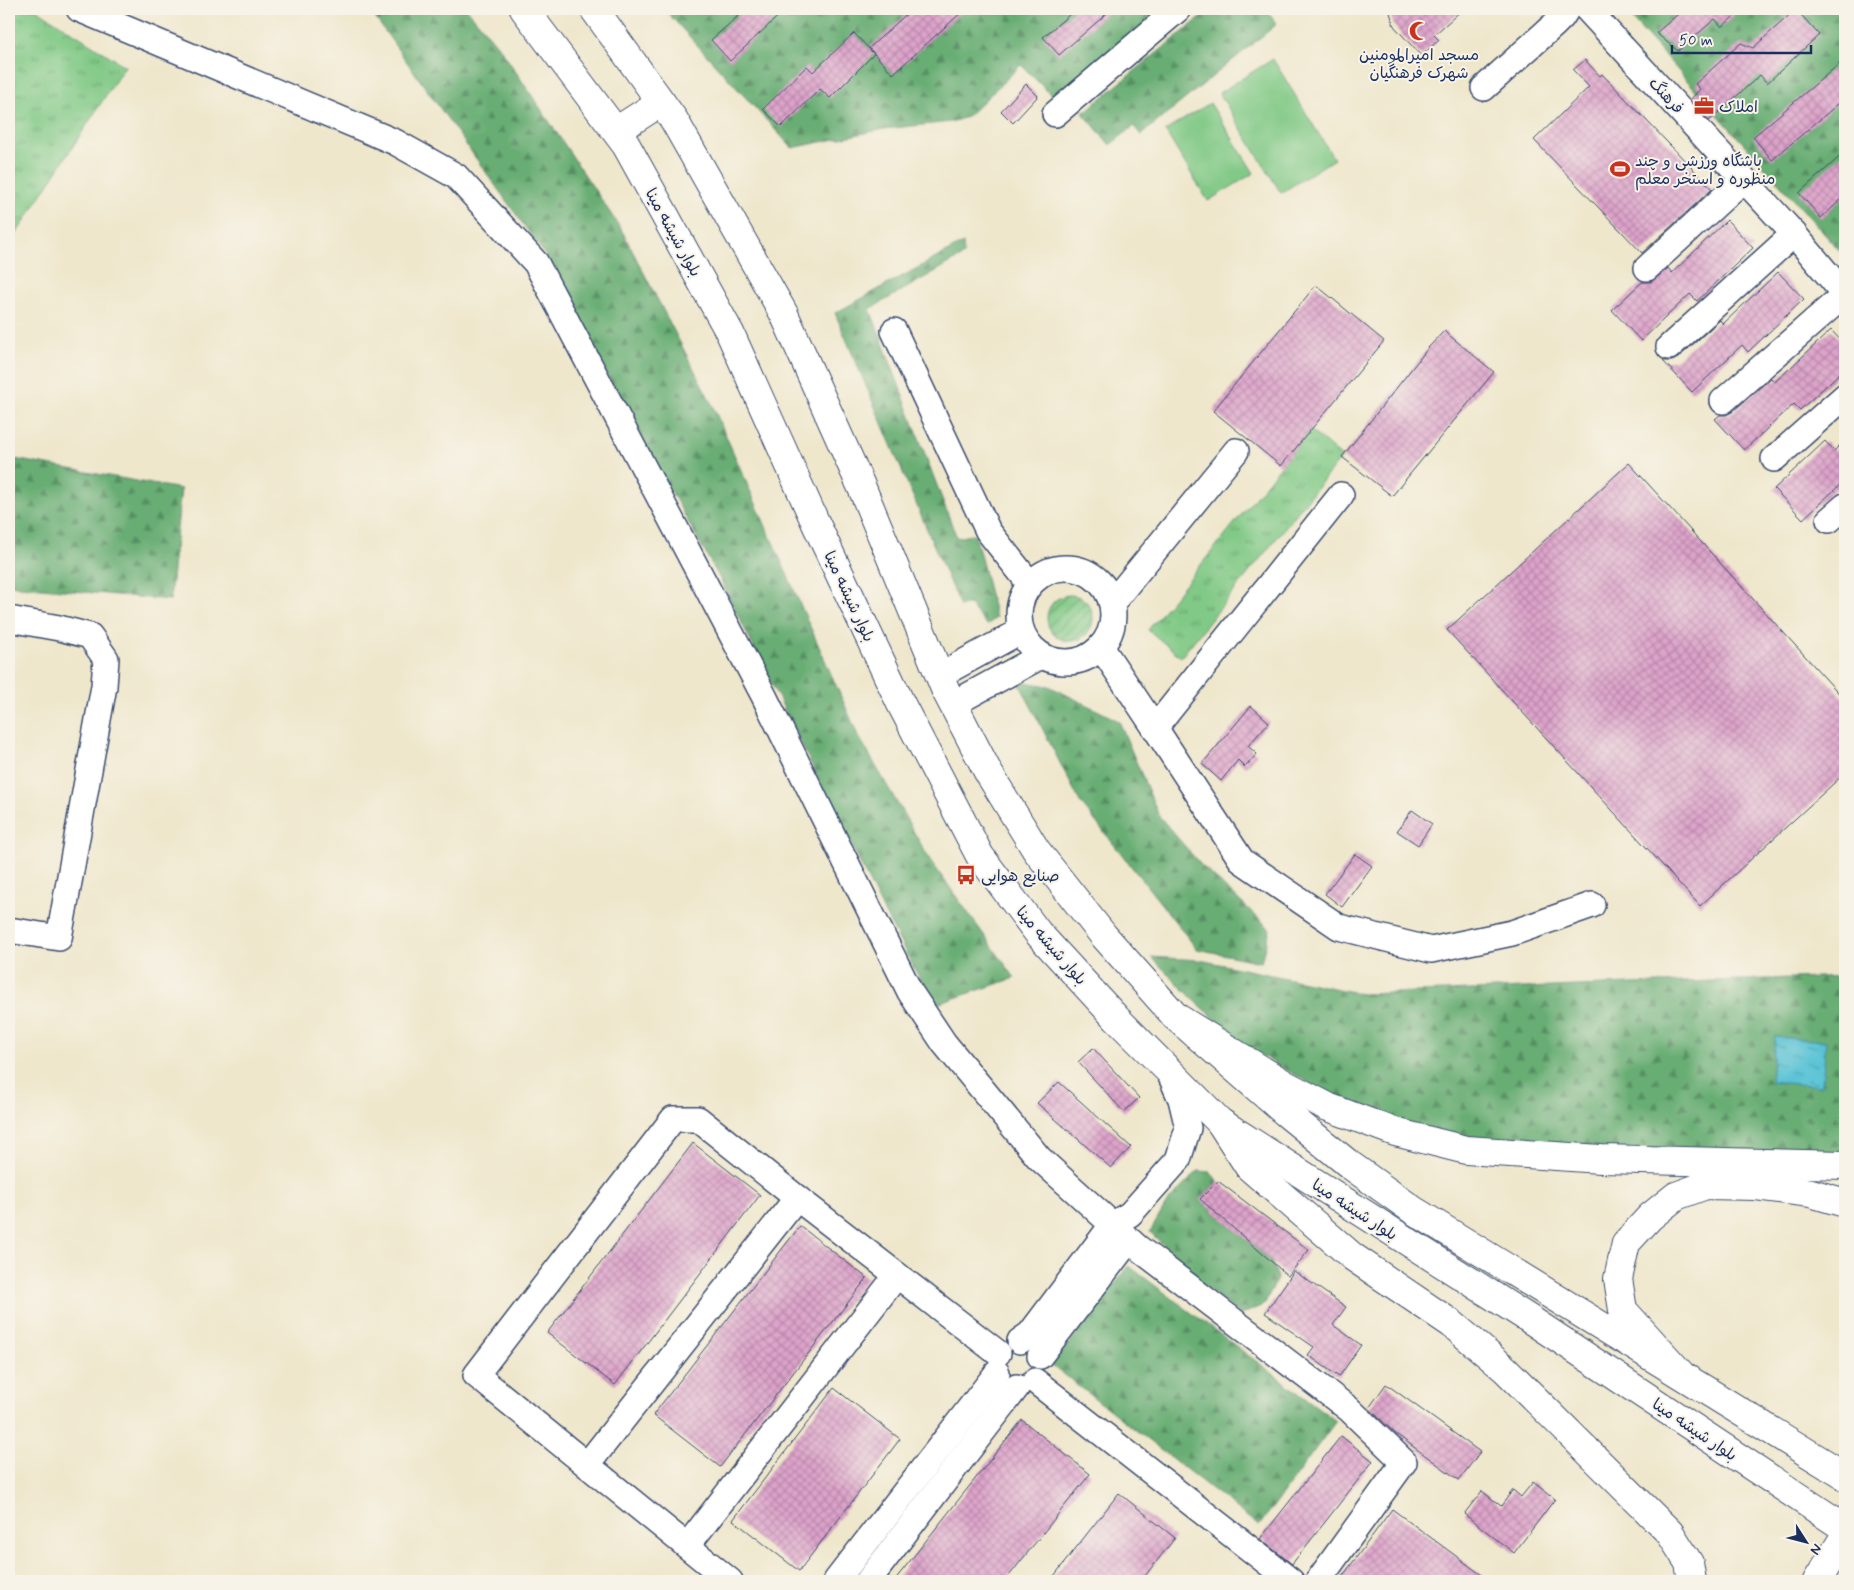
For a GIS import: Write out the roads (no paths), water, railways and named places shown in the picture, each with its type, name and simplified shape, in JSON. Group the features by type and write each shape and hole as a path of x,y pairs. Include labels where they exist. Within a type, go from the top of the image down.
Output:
{"main road":[{"name":"بلوار شیشه مینا","path":"524,9 626,145 730,333 817,526 897,696 980,856 1038,933 1116,1018 1220,1122 1534,1322 1845,1528"},
{"name":"بلوار شیشه مینا","path":"594,9 674,120 784,314 862,488 940,675 988,772 1036,850 1104,936 1176,1017 1286,1114 1350,1165 1413,1210 1845,1476"},
{"path":"616,131 660,102"},
{"path":"1176,1017 1286,1085 1328,1107 1395,1132 1466,1150 1601,1159 1845,1165"},
{"path":"1220,1122 1249,1167 1345,1251 1452,1324 1505,1369 1670,1533 1689,1563 1692,1581"},
{"path":"1680,1373 1624,1310 1618,1279 1626,1243 1650,1217 1676,1196 1706,1186 1756,1186 1793,1190 1845,1203"},
{"path":"1817,1581 1845,1536"}],"street":[{"path":"80,9 404,146 456,176 536,263 764,696 910,992 944,1043 1038,1158 1121,1232 1349,1409 1404,1462 1318,1581"},
{"path":"1055,114 1178,9"},
{"path":"1484,88 1562,17 1567,9"},
{"name":"فرهنگ","path":"1587,9 1794,234 1845,294"},
{"path":"1648,268 1744,179"},
{"path":"1669,347 1794,234"},
{"path":"1723,401 1845,294"},
{"path":"894,331 988,531 1030,584"},
{"path":"1774,459 1845,396"},
{"path":"1112,603 1236,451"},
{"path":"1155,728 1341,496"},
{"path":"1056,568 1071,568 1085,571 1097,578 1106,590 1112,603 1114,617 1110,633 1101,647 1088,657 1073,662 1056,662 1041,656 1028,645 1021,631 1018,614 1021,598 1030,584 1043,573 1056,568"},
{"path":"9,619 90,636 106,659 104,686 59,938 9,930"},
{"path":"940,675 1021,631"},
{"path":"1101,647 1242,861 1339,927 1431,950 1512,933 1592,905"},
{"path":"953,704 1041,656"},
{"path":"1040,1356 1121,1232 1130,1214 1178,1160 1188,1128 1180,1098 1168,1070"},
{"path":"730,1581 476,1375 673,1119 698,1119 896,1275 998,1363 1005,1383 1026,1384 1291,1581"},
{"path":"587,1465 797,1198"},
{"path":"836,1581 998,1363 1008,1344 1020,1341 1030,1334 1121,1232"},
{"path":"687,1546 896,1275"},
{"path":"868,1581 1026,1384 1042,1369 1040,1356 1032,1346 1020,1341"}],"water":[{"path":"1775,1037 1826,1041 1822,1086 1771,1082"}],"place":[{"name":"مسجد امیرالمومنین شهرک فرهنگیان","path":"1419,31"},
{"name":"املاک","path":"1704,106"},
{"name":"باشگاه ورزشی و چند منظوره و استخر معلم","path":"1620,169"},
{"name":"صنایع هوایی","path":"966,875"}]}
